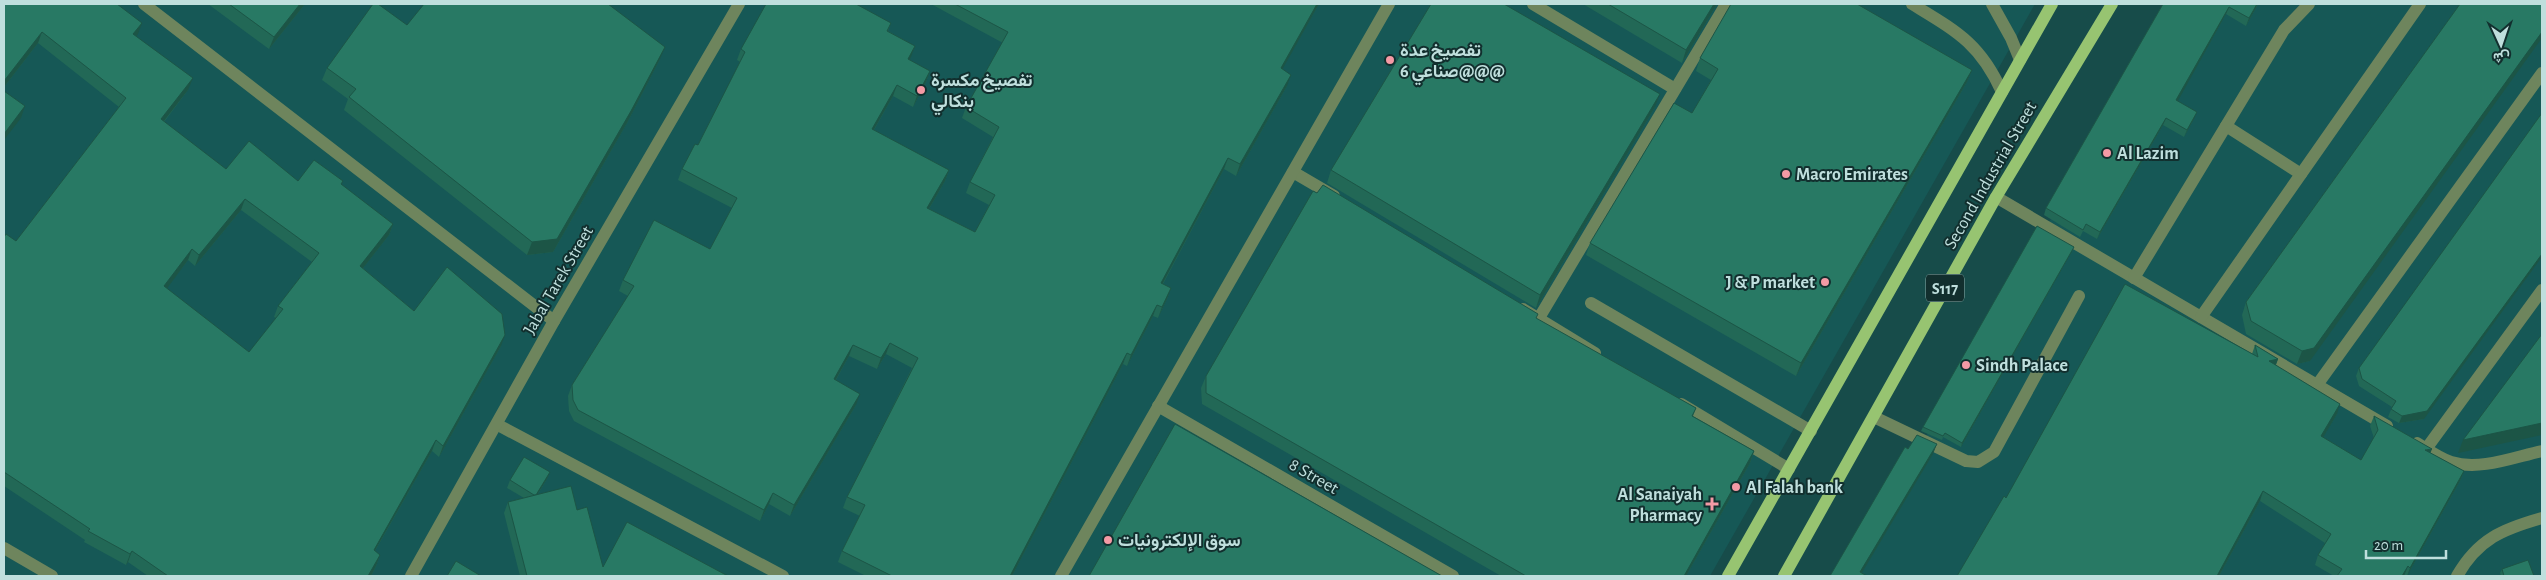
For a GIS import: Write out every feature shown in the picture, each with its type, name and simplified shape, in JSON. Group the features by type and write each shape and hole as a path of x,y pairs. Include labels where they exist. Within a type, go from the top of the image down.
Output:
{"main road":[{"name":"Second Industrial Street","path":"1728,576 2052,4"},
{"name":"Second Industrial Street","path":"1784,576 1996,197 2112,4"}],"street":[{"path":"144,4 554,321"},
{"name":"Jabal Tarek Street","path":"411,576 498,425 554,321 738,4"},
{"path":"1061,576 1388,4"},
{"path":"1533,4 1675,88"},
{"path":"1538,318 1726,4"},
{"path":"1912,4 1964,36 1986,62 2002,92"},
{"path":"1992,4 2008,31 2020,60"},
{"path":"2134,278 2284,30 2308,4"},
{"path":"2201,317 2420,4"},
{"path":"2317,385 2542,73"},
{"path":"2226,126 2301,174"},
{"path":"1293,172 1344,202"},
{"path":"1996,197 2450,462 2476,466 2542,451"},
{"path":"2426,449 2542,290"},
{"path":"1874,416 1966,461 1978,462 1994,452 2079,296"},
{"path":"1513,303 1605,359"},
{"path":"1591,303 1811,430"},
{"path":"1672,399 1789,469"},
{"name":"8 Street","path":"1158,406 1453,576"},
{"path":"498,425 783,576"},
{"path":"2457,576 2469,557 2496,534 2542,518"},
{"path":"4,548 52,576"}],"shaded area":[{"path":"4,4 2035,4 1710,576 4,576"},
{"path":"2174,4 2542,4 2542,576 1846,576"}],"building":[{"path":"4,4 117,4 142,23 133,34 193,78 161,119 226,169 249,141 298,181 314,160 343,181 341,184 393,224 360,266 414,311 447,267 502,314 505,335 443,446 436,440 374,550 380,555 368,576 168,576 132,551 130,554 88,531 90,529 4,472 4,237 6,234 16,241 126,98 42,32 4,81","holes":["245,199 319,253 278,306 283,309 249,352 164,286 192,249 199,255"]},
{"path":"229,4 300,4 274,37"},
{"path":"373,4 378,4 407,25 424,4 608,4 665,47 631,111 557,239 532,242 349,97 356,89 327,68"},
{"path":"766,4 856,4 891,23 887,31 915,46 908,59 930,71 917,96 897,85 872,129 949,170 927,208 975,232 995,195 970,182 999,127 966,107 1008,32 955,4 1317,4 1281,68 1291,75 1240,164 1228,158 1161,283 1171,288 1162,307 1157,305 1131,355 1127,353 1010,576 892,576 842,551 865,505 847,497 918,358 890,343 881,358 853,345 834,379 860,394 794,505 773,493 764,510 578,410 573,400 572,385 634,286 623,280 654,220 710,249 737,198 682,169 695,144 698,145 745,52 741,49"},
{"path":"1431,4 1504,4 1660,94 1540,295 1331,170"},
{"path":"1608,4 1714,4 1686,50"},
{"name":"Macro Emirates","path":"1731,4 1857,4 1972,70 1801,363 1590,243 1674,103 1692,113 1718,69 1700,58"},
{"path":"2163,4 2257,4 2249,18 2229,7 2176,100 2197,112 2187,130 2166,118 2100,232 2086,224 2083,230 2046,208"},
{"path":"2460,4 2542,4 2542,32 2314,348 2302,351 2251,321 2246,302"},
{"path":"4,91 25,106 4,134"},
{"path":"2542,113 2542,254 2427,411 2402,416 2391,409 2396,401 2362,379 2359,368"},
{"path":"1323,185 1538,314 1536,318 1696,408 1692,416 1754,451 1684,576 1526,576 1206,393 1206,376 1313,191 1317,193"},
{"path":"2037,226 2074,247 1962,443 1945,433 1943,436 1923,427"},
{"path":"2125,284 2258,357 2255,345 2278,359 2269,361 2340,404 2321,436 2361,460 2378,430 2374,416 2432,449 2425,450 2464,471 2410,568 2408,566 2402,576 2337,576 2342,569 2318,555 2331,534 2263,491 2217,576 1957,576 2004,496 2006,498"},
{"path":"2542,334 2542,423 2463,440"},
{"path":"1175,424 1442,576 1089,576"},
{"path":"1917,435 1937,444 1860,572 1867,576 1830,576 1905,447 1908,449"},
{"path":"524,457 550,472 536,495 510,480"},
{"path":"571,486 577,510 587,507 603,567 627,522 728,576 527,576 508,502"},
{"path":"2528,560 2534,576 2504,576 2502,569"},
{"path":"456,561 481,576 447,576"}],"place":[{"name":"تفصيخ عدة صناعي 6@@@","path":"1390,60"},
{"name":"تفصيخ مكسرة بنكالي","path":"921,90"},
{"name":"Al Lazim","path":"2107,153"},
{"name":"Macro Emirates","path":"1786,174"},
{"name":"J & P market","path":"1825,282"},
{"name":"Sindh Palace","path":"1966,365"},
{"name":"Al Falah bank","path":"1736,487"},
{"name":"Al Sanaiyah Pharmacy","path":"1712,504"},
{"name":"سوق الإلكترونيات","path":"1108,540"}]}
